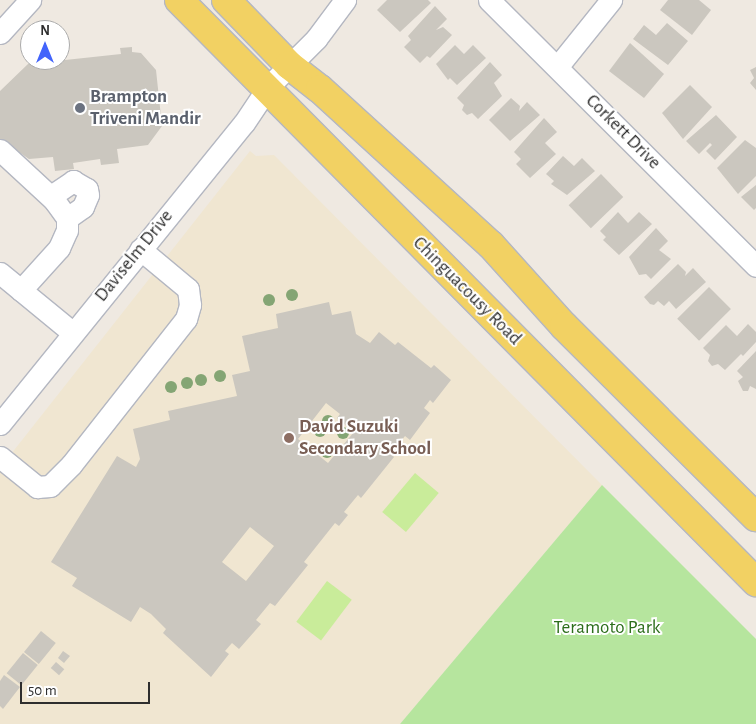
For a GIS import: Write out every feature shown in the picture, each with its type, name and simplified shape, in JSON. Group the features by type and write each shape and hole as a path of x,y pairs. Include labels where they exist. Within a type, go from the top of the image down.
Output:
{"main road":[{"name":"Chinguacousy Road","path":"179,0 756,582"},
{"path":"226,0 289,65 320,89 491,245 564,326 756,517"}],"street":[{"path":"0,34 30,0"},
{"name":"Daviselm Drive","path":"0,424 244,123 268,88 316,38 345,0"},
{"name":"Corkett Drive","path":"489,0 558,66 756,266"},
{"path":"558,66 611,0"},
{"path":"0,150 50,196 67,218 67,230 58,248 21,290"},
{"path":"50,196 73,180 86,189 88,195 82,207 67,218"},
{"path":"0,457 37,488 50,486 71,465 186,319 190,305 188,290 140,249"},
{"path":"0,273 73,333"}],"shaded area":[{"name":"David Suzuki Secondary School","path":"250,151 256,156 274,155 602,485 400,724 0,724 0,468"}],"green space":[{"path":"415,473 439,493 406,532 382,512"},
{"name":"Teramoto Park","path":"602,485 756,639 756,724 400,724"},
{"path":"327,581 352,600 321,640 296,622"}],"building":[{"path":"387,0 428,0 431,3 400,32 377,10"},
{"path":"668,0 699,0 711,10 692,35 660,10"},
{"path":"435,6 447,19 436,30 443,27 452,35 430,58 427,56 420,63 404,47 411,40 408,36"},
{"path":"667,23 688,41 668,65 633,39 644,25 656,35"},
{"path":"630,43 664,74 644,98 609,71"},
{"path":"455,45 464,54 473,45 486,58 457,85 450,78 448,80 436,64"},
{"name":"Brampton Triveni Mandir","path":"132,47 132,52 141,53 156,70 162,126 148,145 117,149 119,163 101,165 100,159 73,163 74,169 55,171 53,157 29,159 0,139 0,91 22,70 70,70 70,59 121,54 120,48"},
{"path":"490,62 502,75 494,83 502,96 478,119 472,113 467,115 462,110 464,105 457,98"},
{"path":"756,67 756,90 750,83 754,78 750,70"},
{"path":"690,85 712,107 683,139 662,113"},
{"path":"511,98 520,106 519,111 527,102 540,115 510,141 489,120"},
{"path":"716,115 737,137 715,160 706,151 712,145 710,143 699,154 686,141"},
{"path":"544,118 557,132 545,143 556,154 530,178 516,164 521,159 514,152"},
{"path":"745,140 756,148 756,176 738,194 717,168"},
{"path":"563,156 574,166 582,158 595,171 567,195 551,184 554,181 546,174"},
{"path":"601,174 623,197 591,228 569,205"},
{"path":"756,185 756,208 754,210 741,197"},
{"path":"618,212 628,223 639,212 652,224 619,255 603,240 606,237 600,231"},
{"path":"656,228 668,241 659,250 671,259 651,279 646,274 639,275 629,257"},
{"path":"678,264 686,272 685,276 693,268 706,282 676,309 669,301 664,306 658,301 654,305 650,304 644,297"},
{"path":"709,287 731,309 699,341 677,319"},
{"path":"329,302 332,315 351,311 356,334 370,343 379,332 395,345 398,342 431,368 434,365 451,380 433,403 430,400 424,408 430,413 410,440 405,436 391,454 394,457 361,498 358,495 344,512 348,515 339,526 335,523 304,562 308,565 275,606 270,603 256,620 261,624 239,649 232,643 225,651 229,654 211,677 163,633 166,629 151,614 140,607 131,622 72,586 77,578 51,562 117,456 136,467 140,459 133,429 170,420 168,411 237,396 232,375 250,371 242,336 278,328 276,314","holes":["326,403 340,414 337,418 354,432 328,463 298,439","250,527 274,546 246,581 222,562"]},
{"path":"748,324 756,332 756,342 743,356 741,354 725,370 718,364 712,366 708,361 710,355 703,348 726,325 737,336"},
{"path":"756,351 756,389 750,386 748,391 743,391 738,381 743,377 737,371"},
{"path":"41,631 56,643 39,664 24,652"},
{"path":"63,651 70,656 64,663 58,658"},
{"path":"23,653 38,665 21,685 7,673"},
{"path":"56,662 64,669 59,675 51,668"},
{"path":"4,675 20,687 3,709 0,706 0,681"}],"place":[{"name":"Brampton Triveni Mandir","path":"80,108"},
{"name":"David Suzuki Secondary School","path":"289,438"}]}
